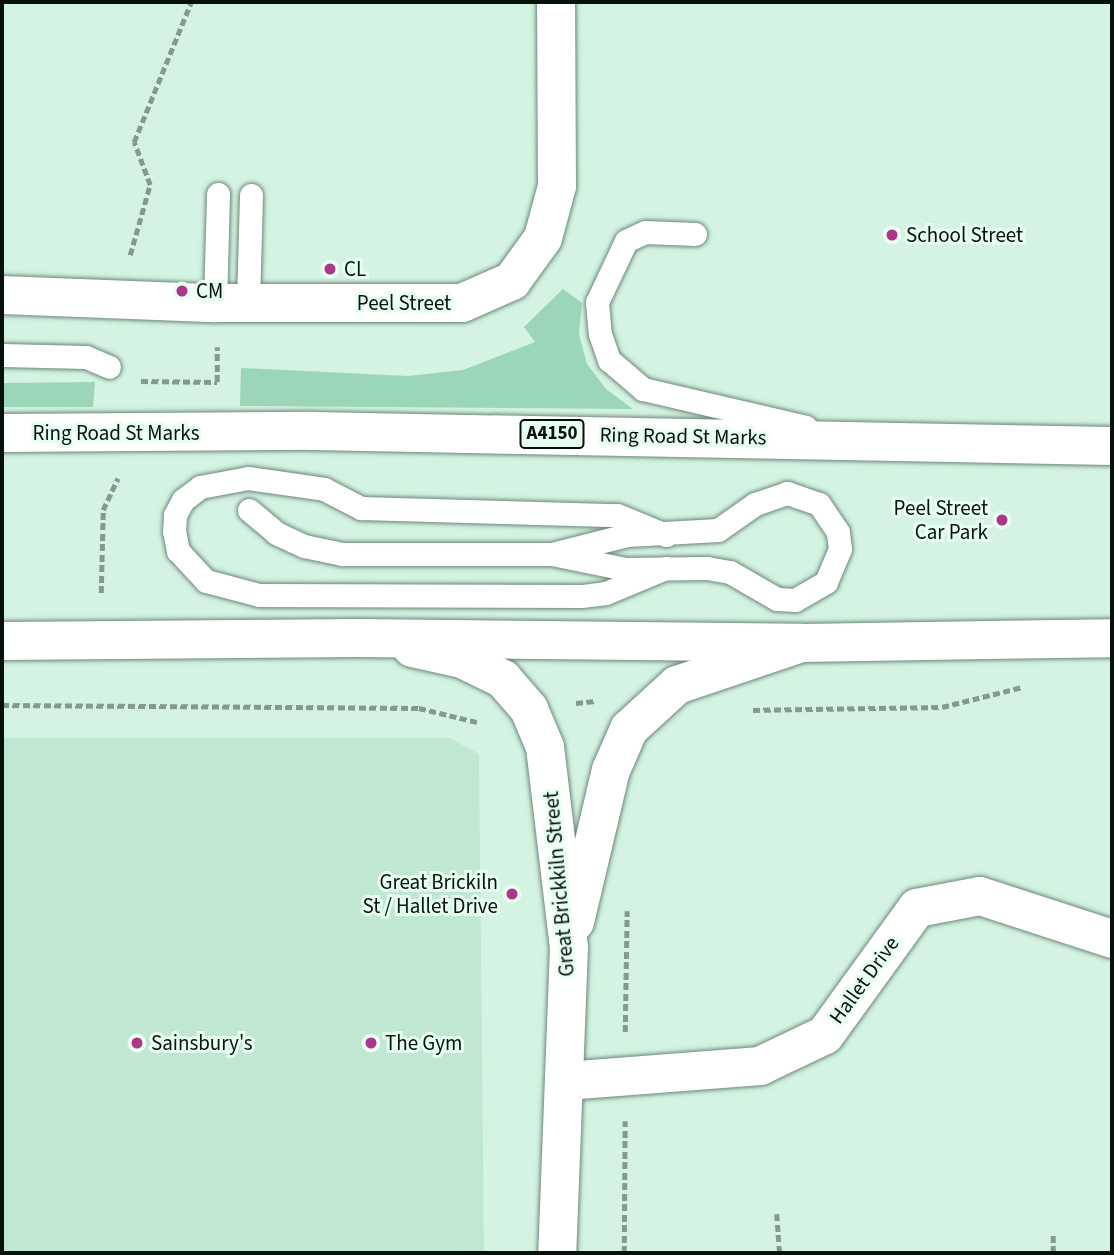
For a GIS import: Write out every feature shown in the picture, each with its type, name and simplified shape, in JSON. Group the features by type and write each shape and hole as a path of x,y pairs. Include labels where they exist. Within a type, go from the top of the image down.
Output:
{"main road":[{"name":"Peel Street","path":"2,295 153,297 232,303 462,303 512,281 543,238 557,186 556,2"},
{"name":"Ring Road St Marks","path":"2,433 313,431 855,439 1112,446"},
{"path":"2,641 358,638 802,643 1112,638"},
{"name":"Great Brickkiln Street","path":"358,638 485,667 529,709 545,747 569,947 566,1082 557,1253"},
{"path":"569,947 611,770 629,730 677,685 802,643"},
{"name":"Hallet Drive","path":"566,1082 760,1066 825,1035 917,908 980,896 1112,939"}],"lane":[{"path":"218,194 232,303"},
{"path":"232,303 251,195"},
{"path":"695,234 645,232 626,241 597,302 600,334 609,360 643,389 855,439"},
{"path":"2,355 86,357 108,367"},
{"path":"666,535 617,515 361,508 314,486 248,478 200,487 183,500 175,515 174,531 178,551 206,581 259,595 581,596 606,593 666,568"},
{"path":"250,510 276,533 303,546 341,554 552,554 625,569 666,568 730,572 760,593 795,600 826,582 840,549 838,532 819,504 787,493 755,504 718,530 666,535 627,535 552,554"}],"path":[{"path":"153,297 128,252 150,185 134,142 191,2"},
{"path":"746,711 942,706 1036,684"},
{"path":"2,705 419,708 494,725 529,709"},
{"path":"624,1253 628,904"},
{"path":"778,1214 780,1253"},
{"path":"1053,1233 1053,1253"}],"shaded area":[{"path":"563,289 582,303 579,334 587,364 606,389 633,409 240,406 241,368 408,376 463,370 535,342 524,327"},
{"path":"95,382 93,407 2,407 2,383"},
{"path":"2,738 450,738 479,754 484,1253 2,1253"}],"place":[{"name":"School Street","path":"892,235"},
{"name":"CL","path":"330,269"},
{"name":"CM","path":"182,291"},
{"name":"Peel Street Car Park","path":"1002,520"},
{"name":"Great Brickiln St / Hallet Drive","path":"512,894"},
{"name":"Sainsbury's","path":"137,1043"},
{"name":"The Gym","path":"371,1043"}]}
